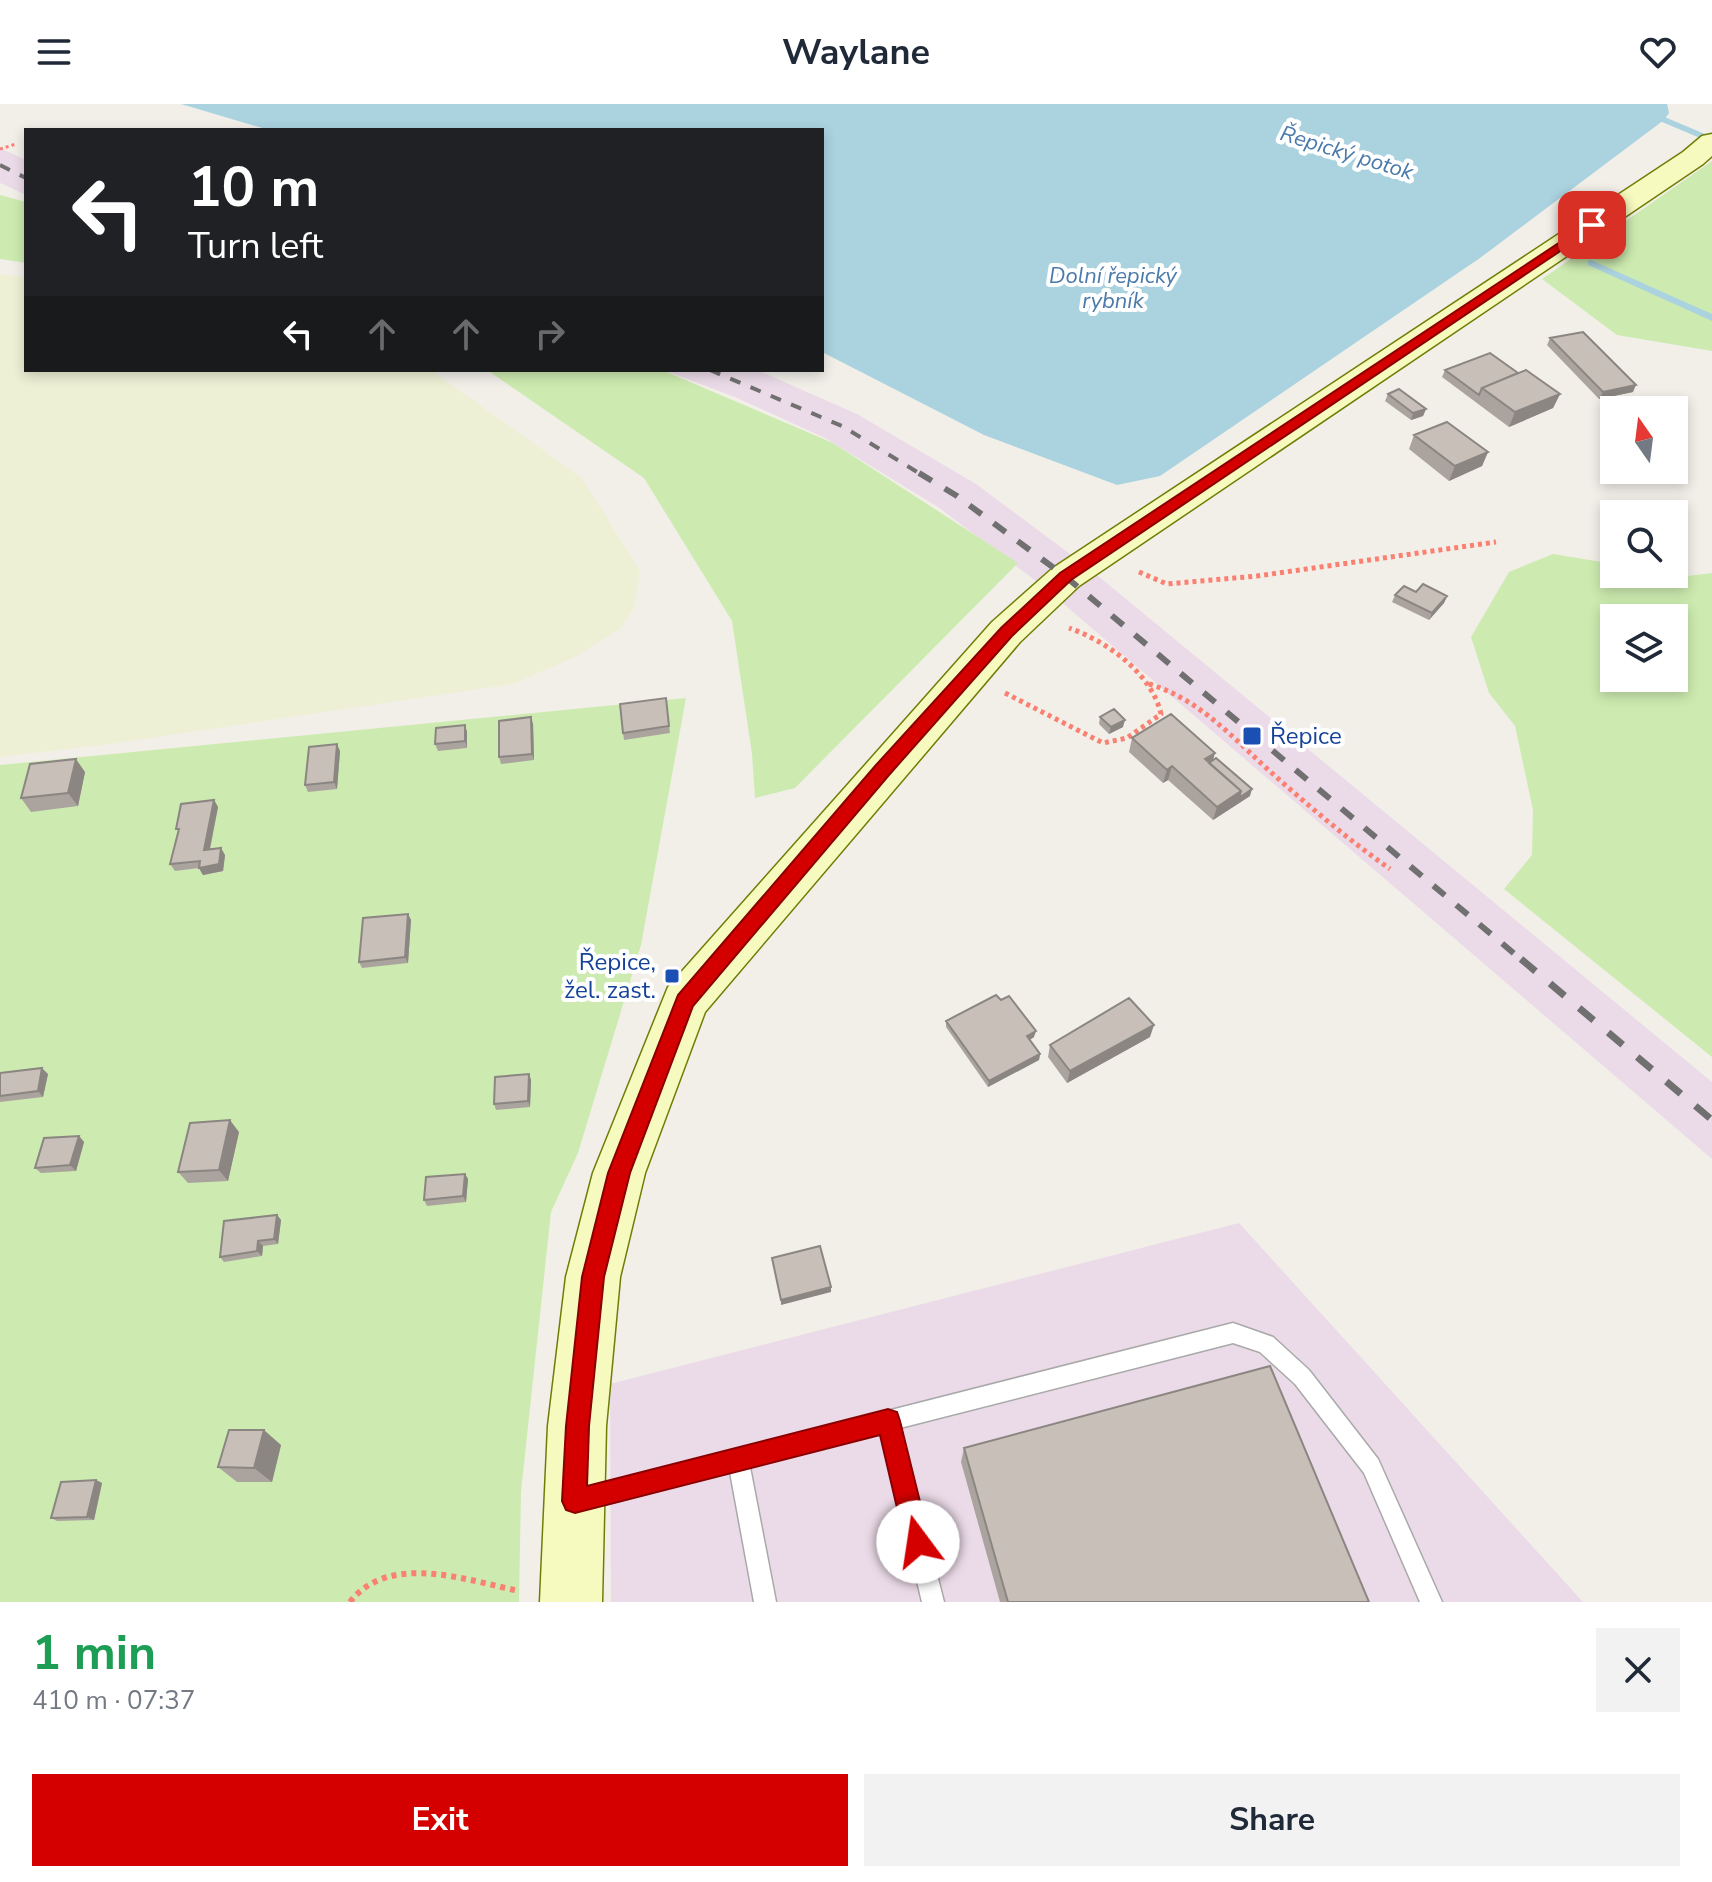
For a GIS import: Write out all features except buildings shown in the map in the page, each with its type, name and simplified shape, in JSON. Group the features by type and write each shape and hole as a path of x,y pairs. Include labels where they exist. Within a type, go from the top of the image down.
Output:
{"main road":[{"path":"571,1601 577,1426 593,1277 619,1173 685,1001 1020,617 1066,577 1693,158 1712,142"}],"lane":[{"path":"575,1501 1233,1333 1266,1344 1302,1377 1371,1466 1431,1602"},
{"path":"888,1421 933,1602"},
{"path":"738,1460 765,1602"}],"path":[{"path":"0,149 16,144"},
{"path":"1104,551 1140,573 1167,584 1257,576 1496,542"},
{"path":"969,674 1103,743 1114,744 1138,732 1161,714 1158,700 1149,684 1083,631 1020,617"},
{"path":"1149,684 1164,686 1213,722 1360,848 1390,869"},
{"path":"350,1602 353,1595 377,1576 406,1572 571,1601"}],"shaded area":[{"path":"0,148 24,159 24,194 0,183"},
{"path":"668,372 762,372 857,414 976,484 1086,566 1712,1082 1712,1159 1045,588 938,507 825,438 735,397"},
{"path":"1239,1223 1583,1602 611,1602 610,1384"}],"green space":[{"path":"1712,161 1712,351 1617,335 1542,279"},
{"path":"0,195 24,201 24,263 0,259"},
{"path":"0,274 24,277 24,372 434,372 582,478 640,571 634,609 621,628 575,657 513,684 110,744 0,757"},
{"path":"490,372 667,372 833,443 1018,563 795,788 755,798 752,754 732,621 644,478"},
{"path":"1553,554 1600,562 1600,588 1688,588 1688,576 1712,573 1712,1057 1504,889 1532,855 1533,810 1515,726 1489,693 1471,637 1509,572"},
{"path":"686,698 641,945 578,1153 551,1212 521,1492 519,1602 0,1602 0,765"}],"water":[{"name":"Dolní řepický rybník","path":"181,104 1667,104 1669,113 1664,120 1480,258 1160,476 1117,485 984,435 824,353 824,128 262,128"}],"waterway":[{"path":"1647,117 1664,120 1712,140"},
{"name":"Řepický potok","path":"1591,263 1712,318"}],"railway":[{"path":"0,165 24,177"},
{"path":"715,372 842,426 922,475"},
{"path":"919,473 957,496 1066,577 1523,961"},
{"path":"1521,959 1712,1120"}],"place":[{"name":"Řepice","path":"1252,736"},
{"name":"Řepice, žel. zast.","path":"672,976"}],"route":[{"path":"918,1542 888,1421 575,1501 577,1426 593,1277 619,1173 685,1001 1006,632 1066,577 1202,483 1592,225"}]}
